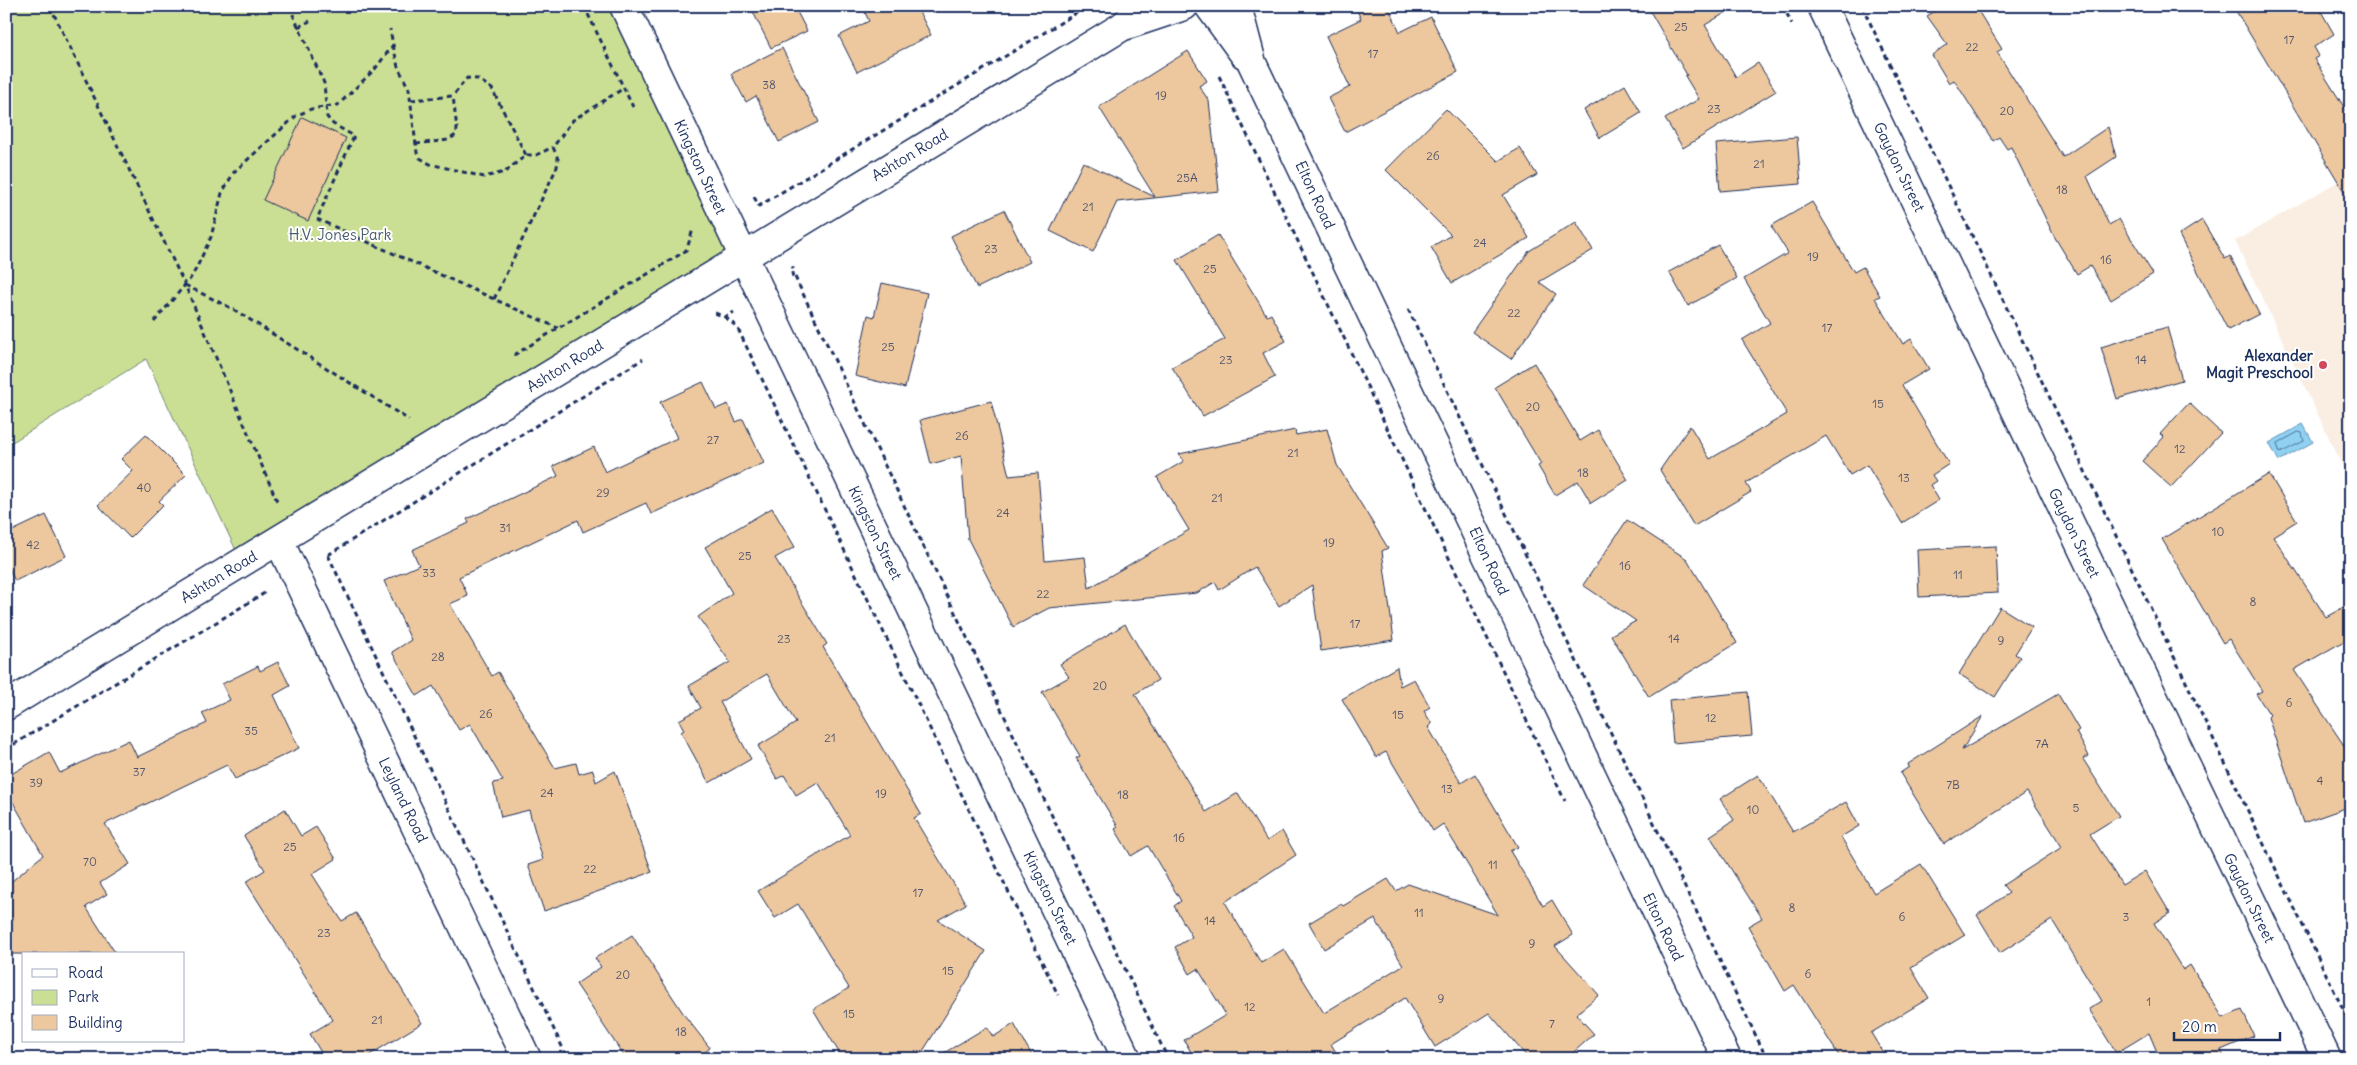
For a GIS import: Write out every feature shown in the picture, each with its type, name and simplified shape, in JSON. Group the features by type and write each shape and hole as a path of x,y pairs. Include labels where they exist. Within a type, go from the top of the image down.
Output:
{"street":[{"name":"Kingston Street","path":"624,6 742,257 1127,1059"},
{"name":"Ashton Road","path":"6,706 1123,26 1144,6"},
{"name":"Ashton Road","path":"1123,26 1184,6"},
{"name":"Elton Road","path":"1209,6 1252,63"},
{"name":"Elton Road","path":"1237,6 1252,63 1726,1059"},
{"name":"Gaydon Street","path":"1822,6 2327,1059"},
{"name":"Leyland Road","path":"279,541 527,1059"}],"path":[{"path":"50,6 185,285 277,501"},
{"path":"289,6 324,83 325,108 329,120 354,136 317,219 558,328"},
{"path":"584,6 637,115"},
{"path":"749,188 759,206 1088,6"},
{"path":"1862,6 2351,1026"},
{"path":"298,27 310,21"},
{"path":"390,29 398,66 409,89 417,153 420,158 430,164 484,177 505,172 526,155 536,155 554,147 573,120 624,88"},
{"path":"154,322 190,279 205,251 222,193 234,172 296,116 305,111 338,105 375,68 393,45"},
{"path":"1215,69 1567,804"},
{"path":"416,144 448,140 456,135 453,96 467,78 478,79 492,89 526,155"},
{"path":"411,100 453,96"},
{"path":"494,299 557,167 558,160 554,147"},
{"path":"508,359 686,250 693,232 691,225"},
{"path":"795,277 1168,1059"},
{"path":"185,285 234,309 305,357 408,420"},
{"path":"1407,306 1766,1059"},
{"path":"726,317 741,308"},
{"path":"714,309 716,314"},
{"path":"707,319 716,314 726,317 739,330 1060,1000"},
{"path":"322,558 648,356"},
{"path":"400,425 417,415"},
{"path":"270,505 286,496"},
{"path":"328,555 568,1059"},
{"path":"6,749 273,588"}],"shaded area":[{"name":"Alexander Magit Preschool","path":"2351,174 2351,484 2235,241"}],"green space":[{"name":"H.V. Jones Park","path":"6,6 624,6 742,257 242,563 146,359 6,446"}],"water":[{"path":"2303,424 2313,442 2279,461 2269,443"}],"building":[{"path":"750,6 794,6 807,31 771,48"},
{"path":"862,6 916,6 931,35 857,72 839,36 869,21"},
{"path":"1355,6 1388,6 1400,32 1431,17 1458,72 1345,132 1328,98 1350,87 1326,36 1361,19"},
{"path":"1647,6 1737,6 1705,25 1736,77 1758,63 1776,91 1683,148 1665,119 1699,99"},
{"path":"1943,6 1975,6 2002,49 1997,52 2063,157 2108,127 2116,157 2087,176 2109,225 2119,219 2153,274 2111,300 2090,266 2077,274 2054,236 2011,147 2007,149 1999,137 1993,141 1954,80 1949,83 1932,55 1947,44 1927,16"},
{"path":"2233,6 2318,6 2334,34 2314,47 2319,56 2314,59 2351,118 2351,203"},
{"path":"782,48 819,122 779,142 756,96 746,102 731,74"},
{"path":"1188,51 1207,81 1199,86 1209,101 1219,191 1117,202 1093,252 1050,231 1083,162 1155,197 1099,107"},
{"path":"1625,85 1641,113 1600,138 1584,110"},
{"path":"1446,109 1498,161 1520,148 1537,175 1503,195 1529,238 1452,283 1431,247 1451,235 1386,170"},
{"path":"302,117 346,138 308,221 263,200"},
{"path":"1797,137 1801,184 1720,191 1716,144"},
{"path":"1812,202 1854,272 1863,267 1880,296 1875,298 1903,344 1911,339 1929,369 1902,385 1949,464 1932,475 1936,481 1930,485 1939,500 1902,523 1867,465 1850,475 1826,436 1746,483 1751,492 1694,526 1660,470 1690,426 1710,459 1787,414 1742,340 1770,323 1744,279 1788,253 1771,226"},
{"path":"1004,210 1030,262 977,288 951,236"},
{"path":"2202,220 2225,259 2230,256 2259,314 2228,330 2179,235"},
{"path":"1576,222 1593,250 1539,282 1556,294 1511,359 1472,332 1529,251"},
{"path":"1218,235 1267,316 1271,314 1286,341 1263,353 1275,377 1203,416 1172,367 1225,339 1177,260"},
{"path":"1718,245 1737,278 1688,306 1669,272"},
{"path":"882,283 927,293 905,388 855,376 868,315 874,317"},
{"path":"2167,327 2182,380 2117,399 2101,347"},
{"path":"1534,363 1580,441 1598,430 1628,480 1591,503 1578,481 1555,495 1538,466 1541,464 1495,387"},
{"path":"703,382 716,409 728,404 736,422 743,419 764,463 651,514 646,503 583,532 578,520 459,577 468,596 450,604 492,676 498,672 555,768 576,763 579,774 593,770 596,782 615,771 652,872 544,911 528,865 543,860 529,810 501,817 493,783 503,781 470,724 459,730 433,686 417,696 392,652 411,640 384,581 419,565 412,550 469,523 467,519 558,476 553,466 594,447 605,472 677,438 660,402"},
{"path":"991,401 1009,476 1038,473 1045,561 1085,557 1089,588 1189,530 1157,477 1184,461 1179,454 1295,430 1296,435 1327,429 1337,465 1388,548 1382,551 1394,640 1321,651 1312,585 1279,606 1255,567 1219,590 1215,582 1197,593 1049,608 1013,627 968,539 961,456 931,464 920,420"},
{"path":"2189,403 2221,433 2171,487 2142,461 2164,437 2160,434"},
{"path":"146,435 186,475 159,501 163,505 130,538 98,505 133,471 121,459"},
{"path":"2269,474 2297,521 2273,536 2326,617 2351,603 2351,637 2294,670 2351,756 2351,806 2303,823 2268,717 2270,715 2256,694 2262,691 2229,639 2223,643 2162,539"},
{"path":"772,508 795,547 775,558 827,644 823,647 921,814 914,818 966,904 938,920 986,951 918,1059 843,1059 813,1009 849,988 798,904 775,918 758,891 850,835 818,782 796,795 784,775 777,779 758,746 796,723 767,674 720,702 751,759 709,783 681,732 684,730 679,720 701,708 689,686 730,662 698,617 732,593 705,547"},
{"path":"46,515 66,556 15,581 6,563 6,534"},
{"path":"1627,520 1687,559 1737,643 1649,697 1611,635 1636,621 1583,585"},
{"path":"1996,546 1998,593 1919,597 1917,550"},
{"path":"2000,607 2032,627 2015,654 2020,657 1995,697 1959,674"},
{"path":"1125,624 1158,680 1135,694 1206,812 1238,793 1267,841 1282,831 1296,855 1225,902 1261,963 1284,949 1324,1013 1403,965 1375,919 1324,949 1309,923 1341,904 1343,906 1388,879 1396,891 1408,884 1498,915 1443,824 1433,831 1386,752 1376,757 1342,699 1397,667 1400,686 1414,679 1430,707 1424,711 1432,724 1428,727 1461,783 1475,774 1518,847 1510,851 1543,906 1552,900 1573,935 1555,946 1599,995 1576,1014 1594,1034 1566,1059 1529,1059 1489,1013 1435,1047 1405,998 1331,1044 1340,1059 1195,1059 1184,1040 1226,1015 1198,969 1190,974 1175,947 1192,937 1174,906 1181,901 1148,846 1131,856 1115,829 1118,827 1076,758 1080,756 1042,692 1069,677 1060,664"},
{"path":"278,662 290,686 274,695 299,748 235,779 227,765 105,824 130,864 100,883 107,894 86,907 115,952 22,952 22,954 6,954 6,886 43,855 6,790 6,777 49,752 60,773 129,740 137,757 207,723 202,713 230,700 222,684 258,666 260,671"},
{"path":"1748,692 1752,736 1673,743 1669,700"},
{"path":"2058,694 2079,730 2076,732 2089,756 2083,759 2119,816 2090,834 2122,885 2145,871 2170,913 2154,923 2183,970 2190,965 2223,1018 2242,1010 2254,1036 2221,1050 2225,1059 2160,1059 2149,1033 2116,1053 2089,1009 2102,1001 2052,920 2000,953 1977,915 2009,893 2003,885 2062,847 2027,792 1944,844 1900,773 1909,767 1908,764 1983,716 1962,750"},
{"path":"1758,775 1793,832 1846,802 1859,826 1841,837 1874,893 1921,864 1965,935 1911,968 1929,998 1871,1033 1887,1059 1841,1059 1794,985 1785,991 1748,926 1762,918 1710,836 1734,820 1720,799"},
{"path":"285,809 301,836 316,827 336,859 312,874 342,921 356,913 422,1023 363,1059 325,1059 310,1034 333,1020 246,882 265,870 244,836"},
{"path":"632,935 685,1016 710,1048 696,1059 626,1059 576,984 601,967 595,958"},
{"path":"1014,1024 1034,1059 934,1059 987,1027 993,1037"}],"place":[{"name":"Alexander Magit Preschool","path":"2323,365"}]}
